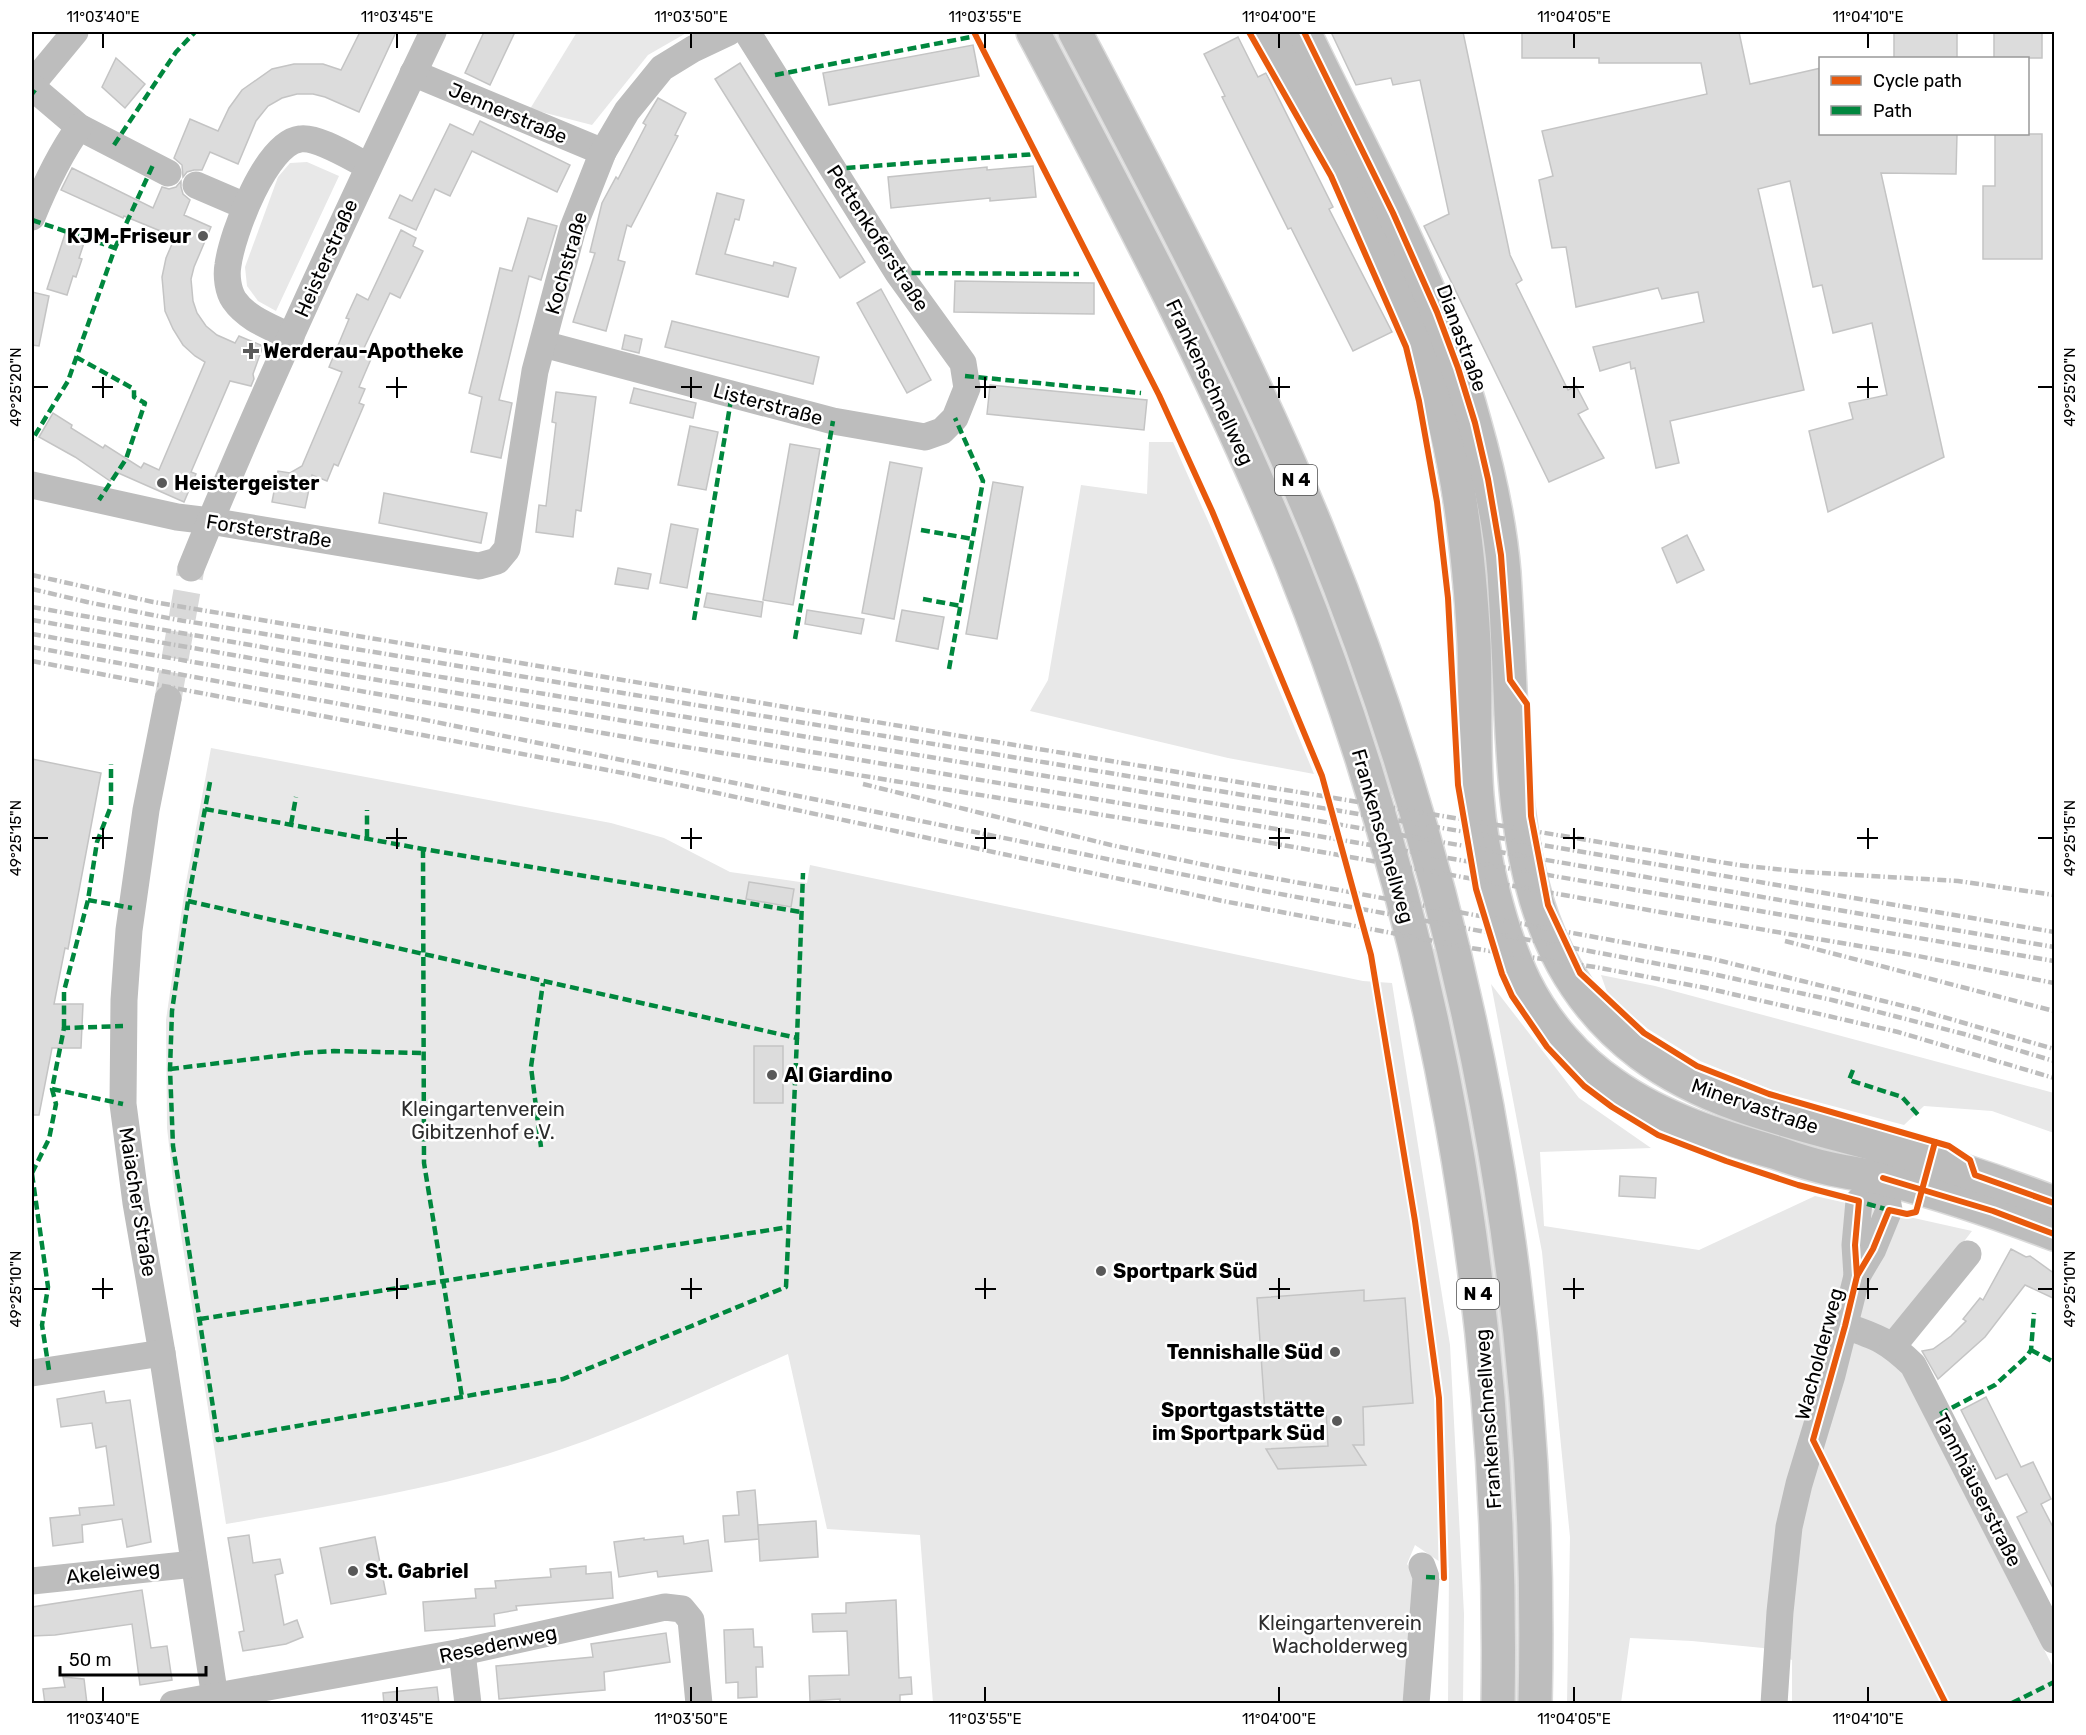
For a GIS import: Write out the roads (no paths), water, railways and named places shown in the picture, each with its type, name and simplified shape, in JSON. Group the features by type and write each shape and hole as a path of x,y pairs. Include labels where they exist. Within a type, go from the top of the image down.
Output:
{"main road":[{"name":"Frankenschnellweg","path":"1033,32 1096,150 1190,337 1256,478 1292,564 1334,676 1370,782 1416,951 1448,1097 1469,1226 1483,1338 1497,1534 1498,1704"},
{"name":"Frankenschnellweg","path":"1075,32 1227,330 1298,484 1376,685 1402,763 1435,879 1455,954 1485,1098 1515,1292 1532,1492 1536,1606 1535,1704"},
{"name":"Dianastraße","path":"1270,32 1378,237 1413,319 1438,399 1455,469 1470,585 1478,807"},
{"name":"Dianastraße","path":"1304,32 1409,249 1441,321 1467,396 1488,479 1502,555 1510,680"},
{"name":"Minervastraße","path":"1510,680 1516,800 1529,877 1542,922 1553,948 1570,978 1592,1007 1633,1048 1662,1069 1699,1089 1887,1163 1956,1199 2055,1234"},
{"name":"Minervastraße","path":"1478,807 1491,880 1511,947 1525,982 1546,1018 1562,1037 1588,1064 1611,1083 1643,1103 1704,1129 1740,1143 1829,1169 1887,1163 2005,1185 2055,1203"}],"street":[{"path":"75,32 32,86 80,128 168,173"},
{"name":"Heisterstraße","path":"210,521 368,166 433,32"},
{"name":"Kochstraße","path":"505,553 535,371 573,228 603,152 627,111 662,68 693,49 729,32"},
{"name":"Pettenkoferstraße","path":"747,32 898,273 963,363 967,388 959,411 942,431 925,438"},
{"name":"Jennerstraße","path":"413,73 603,152"},
{"path":"32,217 42,190 66,145 80,128"},
{"path":"291,338 248,315 233,300 227,282 228,265 245,206 276,153 287,144 301,138 317,142 368,166"},
{"path":"196,185 245,206"},
{"name":"Listerstraße","path":"543,344 833,421 925,438"},
{"name":"Forsterstraße","path":"32,485 177,517 479,566 497,561 505,553"},
{"path":"191,568 210,521"},
{"name":"Maiacher Straße","path":"168,699 146,810 129,930 123,1035 123,1104 216,1700"},
{"name":"Wacholderweg","path":"1774,1704 1789,1527 1857,1276 1873,1249 1889,1210 1887,1163"},
{"path":"1893,1346 1968,1254"},
{"name":"Tannhäuserstraße","path":"1845,1326 1875,1336 1893,1346 1913,1365 2055,1640"},
{"path":"32,1372 162,1353"},
{"name":"Akeleiweg","path":"32,1581 194,1564"},
{"path":"1416,1704 1426,1577 1422,1566"},
{"name":"Resedenweg","path":"173,1704 216,1700 462,1652 665,1607 682,1609 691,1620 699,1704"},
{"path":"462,1652 468,1704"}],"tunnel":[{"path":"168,699 191,568"}],"railway":[{"path":"32,575 153,602 1738,865 1804,872 1958,881 2054,895"},
{"path":"32,589 173,619 1389,819 2054,932"},
{"path":"32,607 331,659 1278,814 2054,947"},
{"path":"32,620 2054,961"},
{"path":"32,634 649,741 1226,835 1918,956 2054,983"},
{"path":"32,647 416,718 1264,891 1708,973 1832,1000 1964,1034 2054,1061"},
{"path":"32,661 628,774 1223,901 1471,948 1595,967 1706,988 1898,1032 2054,1078"},
{"path":"863,784 1111,845 1224,869 1709,958 1916,1009 2054,1049"},
{"path":"1785,941 2054,1011"}],"place":[{"name":"KJM-Friseur","path":"203,236"},
{"name":"Werderau-Apotheke","path":"251,351"},
{"name":"Heistergeister","path":"162,483"},
{"name":"Al Giardino","path":"772,1075"},
{"name":"Sportpark Süd","path":"1101,1271"},
{"name":"Tennishalle Süd","path":"1335,1352"},
{"name":"Sportgaststätte im Sportpark Süd","path":"1337,1421"},
{"name":"St. Gabriel","path":"353,1571"}],"park label":[{"name":"Kleingartenverein Gibitzenhof e.V.","path":"483,1120"},
{"name":"Kleingartenverein Wacholderweg","path":"1340,1634"}]}
